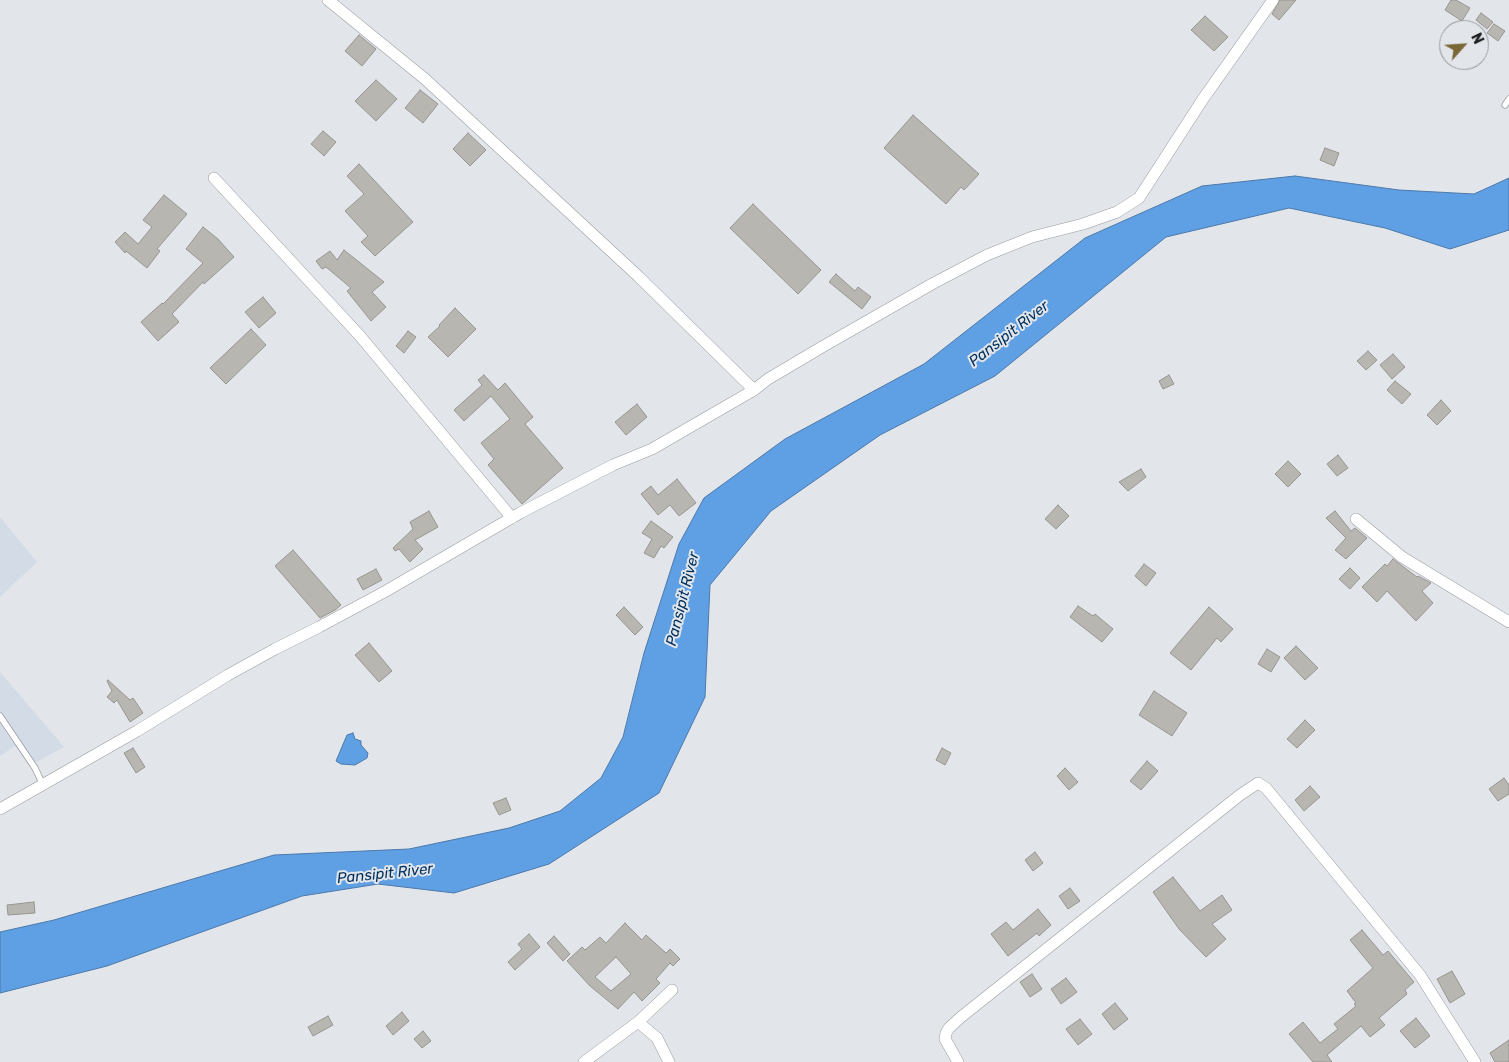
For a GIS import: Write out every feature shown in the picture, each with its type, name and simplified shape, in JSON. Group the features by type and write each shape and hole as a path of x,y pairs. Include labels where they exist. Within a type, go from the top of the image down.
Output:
{"street":[{"path":"328,0 432,86 638,276 754,390"},
{"path":"0,809 137,731 228,675 386,591 512,518 613,465 652,449 754,390 768,379 822,347 932,284 987,255 1032,237 1083,224 1117,212 1139,198 1203,99 1273,0"},
{"path":"214,178 360,336 512,518"},
{"path":"1356,519 1402,557 1509,622"},
{"path":"958,1062 945,1039 949,1028 1258,783 1266,788 1420,975 1475,1062"},
{"path":"584,1062 638,1022 672,990"},
{"path":"638,1022 657,1038 669,1062"}],"lane":[{"path":"1505,106 1509,99"},
{"path":"0,716 35,768 44,785"}],"shaded area":[{"path":"0,517 37,562 0,597"},
{"path":"0,672 64,747 29,766 15,746 0,756"}],"water":[{"name":"Pansipit River","path":"1295,176 1399,190 1474,194 1509,178 1509,230 1450,249 1385,228 1289,208 1166,237 995,376 880,435 771,511 710,585 705,697 659,793 549,864 454,893 378,884 302,896 107,966 0,993 0,932 54,920 274,855 409,849 509,828 560,811 601,778 623,737 644,653 679,544 704,498 785,439 924,364 1085,238 1202,186"},
{"path":"353,733 355,739 361,741 361,745 368,753 367,758 355,765 341,764 336,761 347,735"}],"building":[{"path":"1280,0 1296,0 1279,20 1272,14"},
{"path":"1451,0 1456,0 1470,8 1463,20 1445,10"},
{"path":"1481,13 1493,22 1489,27 1489,20 1476,20"},
{"path":"1205,16 1228,37 1214,51 1191,30"},
{"path":"1494,24 1505,31 1498,41 1489,34 1489,30"},
{"path":"359,35 376,49 362,66 345,51"},
{"path":"376,80 397,99 376,121 355,101"},
{"path":"420,90 438,104 423,123 405,108"},
{"path":"913,115 979,174 964,190 961,187 946,204 884,148"},
{"path":"323,131 336,142 324,156 311,144"},
{"path":"468,133 486,150 470,166 453,149"},
{"path":"1325,148 1339,153 1334,166 1320,160"},
{"path":"359,164 413,222 375,256 361,242 368,236 345,211 364,194 347,176"},
{"path":"164,195 187,214 157,249 160,251 147,268 126,251 125,253 115,242 125,232 138,244 152,227 143,220"},
{"path":"753,204 821,270 798,294 730,228"},
{"path":"203,227 218,239 234,257 204,284 203,282 172,314 179,322 158,341 141,322 163,304 203,263 186,249"},
{"path":"344,250 384,282 372,292 386,307 371,321 347,291 351,288 326,267 322,269 316,261 330,251 337,260"},
{"path":"836,274 855,291 858,287 871,297 862,309 829,282"},
{"path":"263,297 276,313 259,328 245,312"},
{"path":"455,308 476,329 448,357 428,337"},
{"path":"251,329 266,345 226,384 210,368"},
{"path":"408,331 416,337 404,353 396,346"},
{"path":"1368,351 1377,360 1366,370 1357,361"},
{"path":"1393,354 1405,367 1392,379 1380,365"},
{"path":"484,375 498,390 505,383 533,417 525,424 563,468 522,504 488,465 494,459 481,443 510,419 491,396 464,421 454,410 482,385 478,380"},
{"path":"1169,375 1174,384 1163,389 1159,381"},
{"path":"1395,381 1411,394 1402,404 1387,390"},
{"path":"1441,400 1451,411 1437,425 1427,415"},
{"path":"637,404 647,417 626,435 615,422"},
{"path":"1338,455 1348,468 1337,476 1327,464"},
{"path":"1288,461 1301,474 1288,487 1275,474"},
{"path":"1141,469 1146,477 1128,491 1119,482"},
{"path":"677,479 696,503 679,516 670,505 658,515 641,494 651,486 658,495"},
{"path":"1058,505 1069,516 1056,529 1045,519"},
{"path":"429,511 438,527 415,540 423,549 410,562 399,549 395,551 393,548 413,529 410,522"},
{"path":"1335,511 1351,531 1355,528 1367,538 1346,559 1335,550 1346,538 1326,518"},
{"path":"651,521 673,537 664,548 661,546 654,558 644,553 652,539 642,533"},
{"path":"293,550 341,605 335,610 320,618 275,566"},
{"path":"1393,559 1417,577 1431,583 1422,591 1433,603 1416,621 1387,591 1377,602 1362,587 1385,564 1387,566"},
{"path":"1144,564 1156,573 1146,586 1135,576"},
{"path":"1350,568 1360,578 1350,589 1339,579"},
{"path":"376,569 382,580 363,590 357,579"},
{"path":"1078,606 1093,616 1095,614 1113,629 1102,642 1070,617"},
{"path":"624,607 643,627 635,635 616,615"},
{"path":"1209,607 1233,629 1221,642 1217,638 1191,670 1170,653"},
{"path":"369,643 392,671 379,682 355,655"},
{"path":"1296,646 1318,668 1305,680 1284,658"},
{"path":"1267,649 1280,657 1271,672 1258,664"},
{"path":"108,680 130,700 133,698 143,713 130,722 117,700 114,703 107,697 112,691"},
{"path":"1154,691 1187,713 1172,736 1139,715"},
{"path":"1305,720 1315,730 1297,748 1287,739"},
{"path":"133,748 145,767 136,773 124,753"},
{"path":"942,748 951,753 945,765 936,760"},
{"path":"1147,761 1158,771 1141,790 1130,781"},
{"path":"1065,768 1078,782 1069,790 1057,776"},
{"path":"1504,778 1509,785 1509,794 1498,801 1489,789"},
{"path":"1310,786 1320,797 1304,811 1295,800"},
{"path":"506,798 511,810 499,815 493,803"},
{"path":"1035,852 1043,863 1033,871 1025,860"},
{"path":"1173,877 1200,911 1222,895 1232,910 1212,924 1226,939 1206,957 1179,929 1153,892"},
{"path":"1070,888 1080,901 1068,909 1059,896"},
{"path":"34,902 35,913 8,915 7,905"},
{"path":"1038,909 1051,925 1039,936 1037,933 1008,956 991,934 1006,922 1013,930"},
{"path":"625,923 642,940 646,935 666,953 670,949 680,959 673,966 670,963 656,979 660,983 642,1001 634,992 618,1009 590,986 567,961 582,947 585,950 600,937 606,943","holes":["616,957 631,974 611,991 595,977"]},
{"path":"1362,930 1383,955 1388,951 1414,982 1405,990 1407,994 1379,1018 1385,1025 1370,1037 1361,1026 1327,1055 1332,1062 1313,1062 1289,1034 1303,1022 1320,1043 1338,1029 1334,1024 1356,1006 1354,1004 1356,1003 1347,991 1373,968 1350,940"},
{"path":"529,934 540,947 515,970 508,962 522,949 518,944"},
{"path":"554,936 570,954 563,961 547,943"},
{"path":"1452,971 1465,994 1450,1003 1437,979"},
{"path":"1032,974 1042,989 1030,997 1020,982"},
{"path":"1066,978 1077,992 1061,1004 1051,989"},
{"path":"1115,1003 1128,1019 1114,1030 1102,1014"},
{"path":"402,1012 409,1021 393,1035 386,1026"},
{"path":"328,1016 333,1025 313,1036 308,1027"},
{"path":"1416,1018 1430,1036 1415,1048 1400,1031"},
{"path":"1080,1019 1092,1034 1078,1045 1066,1029"},
{"path":"423,1031 431,1041 422,1048 414,1039"},
{"path":"1509,1040 1509,1062 1495,1062 1490,1053"}]}
